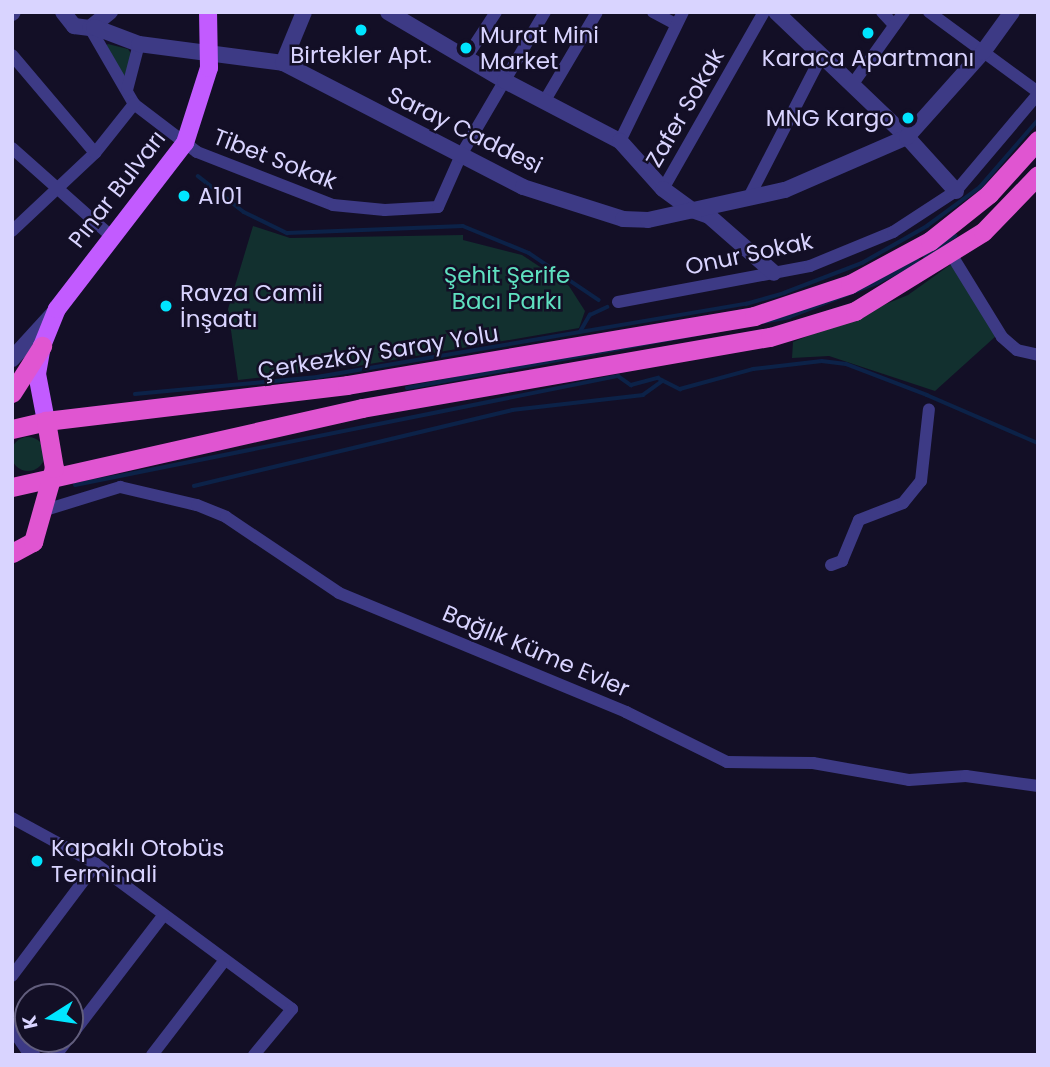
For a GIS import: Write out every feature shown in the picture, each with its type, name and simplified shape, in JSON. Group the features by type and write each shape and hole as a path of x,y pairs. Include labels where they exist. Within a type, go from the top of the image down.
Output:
{"highway":[{"name":"Çerkezköy Saray Yolu","path":"12,429 46,421 348,385 754,316 850,284 930,241 989,194 1038,140"},
{"path":"12,487 362,408 770,337 855,311 951,254 1013,204 1038,174"},
{"path":"12,393 42,346"},
{"path":"12,553 33,542 42,511 54,453 46,421"}],"main road":[{"name":"Pınar Bulvarı","path":"46,421 37,374 42,346 57,309 185,143 197,116 209,54 208,12"}],"street":[{"path":"12,231 95,153 135,104 92,28 110,12"},
{"path":"283,63 304,12"},
{"path":"388,12 544,103 620,141 663,189 692,210 709,216 774,273"},
{"path":"466,58 496,12"},
{"path":"461,155 545,12"},
{"path":"544,103 597,12"},
{"path":"620,141 680,18 653,12"},
{"name":"Zafer Sokak","path":"663,189 764,12"},
{"path":"776,12 907,137 956,191"},
{"path":"882,12 894,25"},
{"path":"852,85 904,12"},
{"path":"929,12 1038,93"},
{"name":"Saray Caddesi","path":"59,13 74,26 92,28 139,44 283,63 523,187 623,219 648,220 748,199 834,172 907,137 983,52 1012,12"},
{"path":"127,90 139,44"},
{"path":"12,55 95,153"},
{"path":"748,199 821,57"},
{"name":"Onur Sokak","path":"618,302 810,266 873,241 956,191 1038,93"},
{"name":"Tibet Sokak","path":"135,104 185,143 225,164 333,205 385,210 438,207 461,155"},
{"path":"12,148 111,236"},
{"path":"951,254 990,321 1017,350 1038,355"},
{"path":"12,359 57,309"},
{"path":"831,565 842,561 859,520 903,503 921,481 929,410"},
{"name":"Bağlık Küme Evler","path":"42,511 120,487 197,505 226,517 339,593 626,712 727,762 813,763 909,780 966,776 1038,786"},
{"path":"12,818 96,864 292,1009 254,1055"},
{"path":"12,975 96,864"},
{"path":"84,1019 163,916"},
{"path":"152,1055 224,961"},
{"path":"13,1028 32,1055"}],"green space":[{"path":"108,44 128,49 132,55 124,78 105,46"},
{"name":"Şehit Şerife Bacı Parkı","path":"253,226 290,238 463,235 463,240 522,255 569,286 585,311 579,328 358,366 238,380 228,309"},
{"path":"950,265 958,270 996,336 935,391 829,356 792,358 793,342 908,295"},
{"path":"28,437 40,442 45,454 40,466 28,471 16,466 11,454 16,442"}],"waterway":[{"path":"135,394 317,377 746,304 784,293 862,263 927,226 980,187 1038,120"},
{"path":"198,176 244,212 287,233 463,226 529,253 599,300"},
{"path":"925,257 955,236"},
{"path":"407,388 789,317 877,283 918,261"},
{"path":"580,332 590,315 607,307"},
{"path":"75,485 618,376 631,385 658,378 680,389 753,369 822,361 846,364 927,395 1038,443"},
{"path":"194,486 512,410 643,395 662,381"}],"place":[{"name":"Birtekler Apt.","path":"361,30"},
{"name":"Karaca Apartmanı","path":"868,33"},
{"name":"Murat Mini Market","path":"466,48"},
{"name":"MNG Kargo","path":"908,118"},
{"name":"A101","path":"184,196"},
{"name":"Ravza Camii İnşaatı","path":"166,306"},
{"name":"Kapaklı Otobüs Terminali","path":"37,861"}]}
